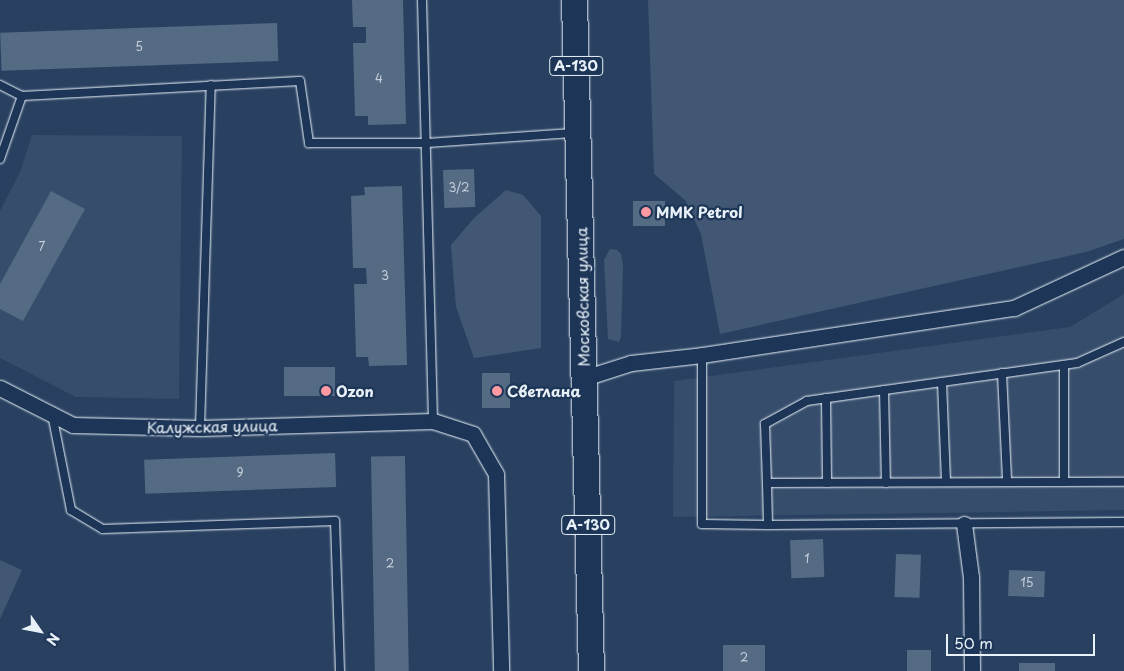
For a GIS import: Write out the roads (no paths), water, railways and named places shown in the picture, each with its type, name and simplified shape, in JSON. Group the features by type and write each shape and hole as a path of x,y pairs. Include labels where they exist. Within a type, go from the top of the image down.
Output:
{"highway":[{"name":"А-130","path":"574,0 578,132"},
{"name":"Московская улица","path":"578,132 591,671"}],"street":[{"path":"584,378 631,362 702,355 1014,308 1124,257"},
{"name":"Калужская улица","path":"0,388 73,425 200,428 433,421 473,434 496,474 501,671"},
{"path":"964,524 971,577 972,671"}],"lane":[{"path":"422,0 433,421"},
{"path":"0,85 22,96 300,81 309,143 427,143 578,132"},
{"path":"200,428 211,85"},
{"path":"0,159 22,96"},
{"path":"768,525 765,424 807,401 1077,363 1124,342"},
{"path":"702,355 702,524 1124,522"},
{"path":"1064,365 1064,482"},
{"path":"1002,373 1007,481"},
{"path":"942,382 946,482"},
{"path":"884,390 886,483"},
{"path":"826,398 827,483"},
{"path":"52,414 71,510 103,529 335,521 340,671"},
{"path":"767,483 1124,482"}],"place":[{"name":"MMK Petrol","path":"646,212"},
{"name":"Ozon","path":"326,391"},
{"name":"Светлана","path":"497,391"}]}
